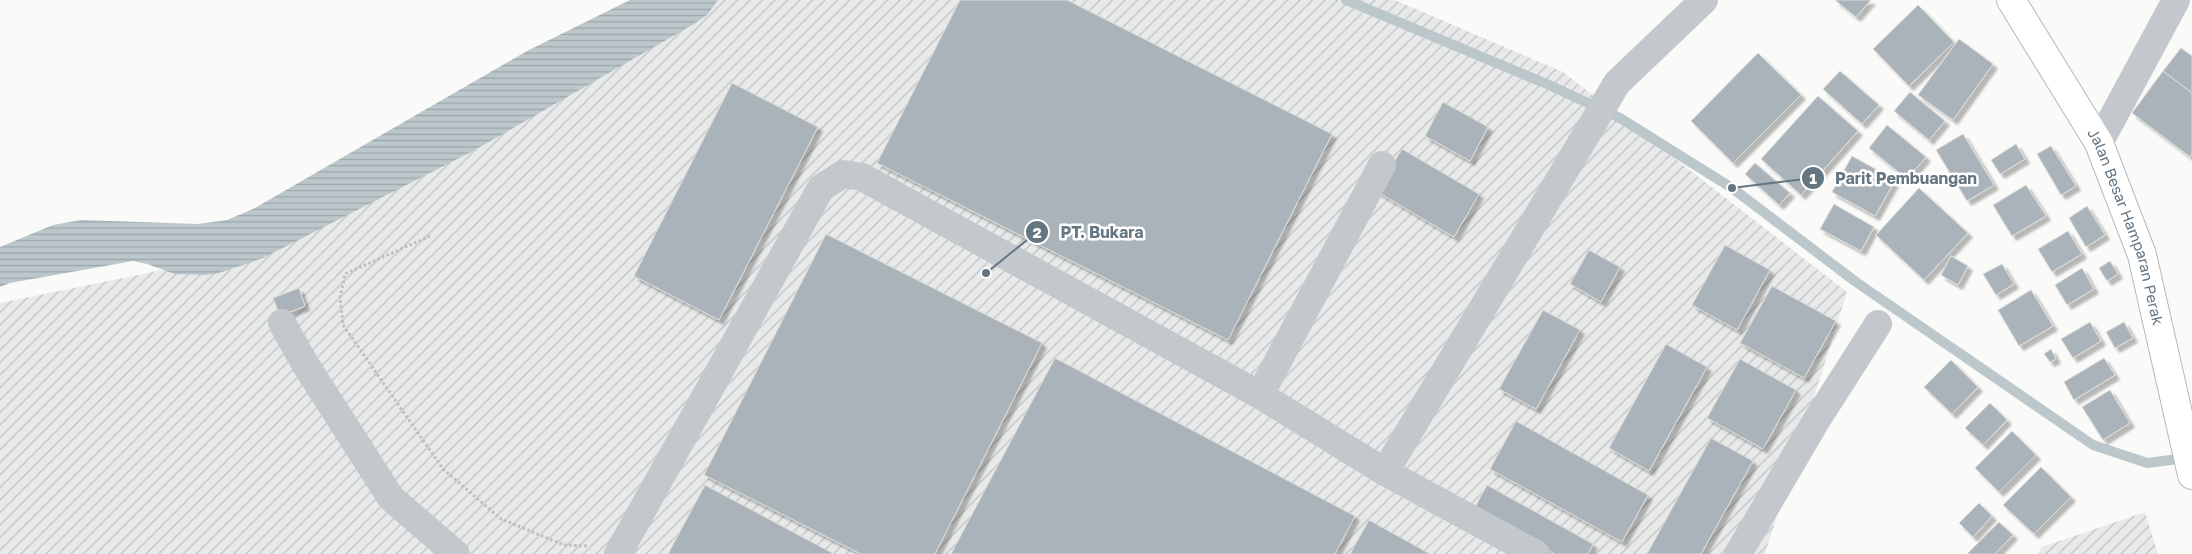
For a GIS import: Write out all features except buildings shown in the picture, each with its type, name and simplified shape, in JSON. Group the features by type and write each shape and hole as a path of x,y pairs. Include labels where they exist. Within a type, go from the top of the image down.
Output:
{"main road":[{"name":"Jalan Besar Hamparan Perak","path":"2011,0 2098,143 2142,255 2192,475"}],"street":[{"path":"1385,472 1617,83 1704,0"},
{"path":"2098,143 2176,0"},
{"path":"1260,395 1382,165"},
{"path":"620,550 821,188 843,174 862,177 1260,395 1385,472 1536,554"},
{"path":"282,323 305,364 391,498 456,554"},
{"path":"1738,554 1816,421 1878,324"}],"path":[{"path":"430,236 345,274 340,298 344,325 443,469 501,519 564,546 620,550"}],"shaded area":[{"path":"630,0 718,0 707,15 694,24 473,151 263,258 219,273 204,275 175,274 133,261 10,283 0,287 0,247 53,225 81,220 198,224 227,220 253,209 527,51"},
{"path":"717,0 1395,0 1563,72 1847,292 1765,554 0,554 0,303 241,254"},
{"path":"2145,512 2158,554 2037,554 2042,547"}],"waterway":[{"path":"1346,0 1549,85 1620,118 1732,188 1856,282 2093,445 2147,463 2186,458"}],"place":[{"name":"Parit Pembuangan","path":"1732,188"},
{"name":"PT. Bukara","path":"986,273"}]}
